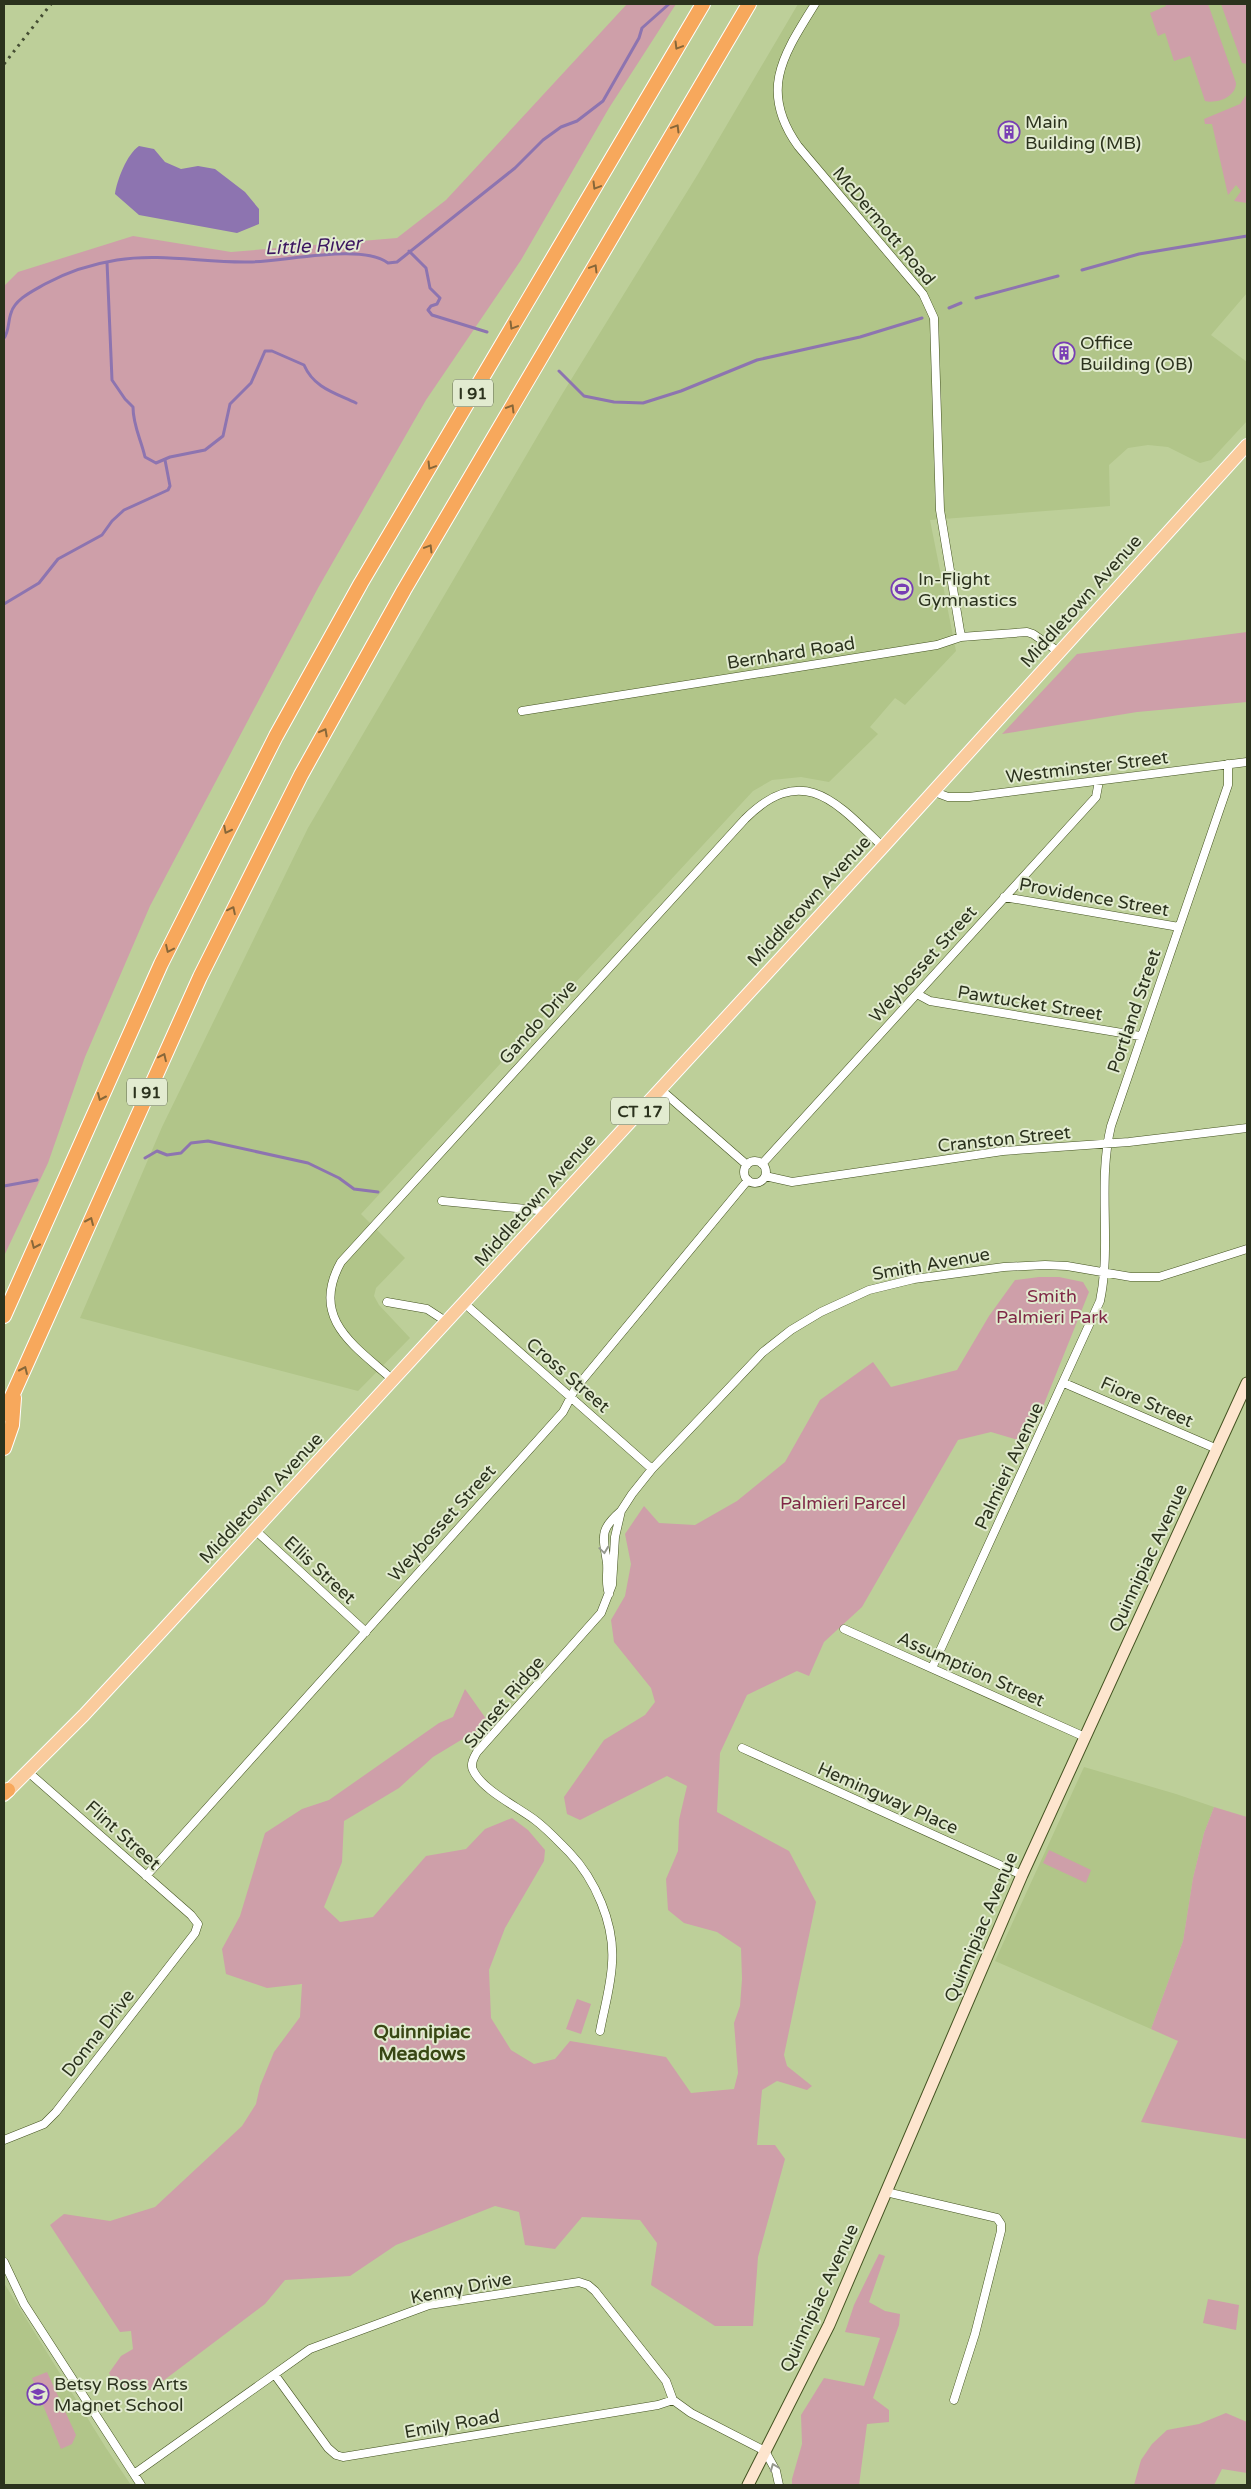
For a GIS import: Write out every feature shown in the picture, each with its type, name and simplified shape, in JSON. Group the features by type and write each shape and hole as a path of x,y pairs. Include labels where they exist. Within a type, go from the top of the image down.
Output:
{"highway":[{"name":"I 91","path":"4,1316 162,964 276,736 362,583 703,4"},
{"name":"I 91","path":"4,1414 200,977 301,775 404,590 750,4"},
{"path":"4,1448 12,1425 14,1390"}],"main road":[{"name":"Middletown Avenue","path":"5,1793 91,1708 447,1322 883,847 1247,445"},
{"name":"Quinnipiac Avenue","path":"748,2485 829,2325 1022,1875 1247,1383"}],"street":[{"name":"McDermott Road","path":"815,4 782,62 776,91 778,105 783,122 798,146 923,294 932,309 934,318 940,510 961,637"},
{"name":"Bernhard Road","path":"522,711 930,646 961,637 1027,632 1034,634 1058,652"},
{"name":"Westminster Street","path":"932,791 948,797 970,797 1247,762"},
{"name":"Portland Street","path":"1104,1273 1104,1156 1140,1036 1228,785 1228,764"},
{"name":"Weybosset Street","path":"762,1164 1096,797 1099,781"},
{"name":"Gando Drive","path":"393,1380 349,1341 334,1320 329,1299 335,1273 341,1262 738,826 766,800 791,791 804,791 831,800 883,847"},
{"name":"Providence Street","path":"1004,897 1179,927"},
{"name":"Pawtucket Street","path":"917,994 930,1001 1140,1036"},
{"path":"660,1089 747,1165"},
{"name":"Cranston Street","path":"765,1176 792,1182 1003,1151 1107,1144 1247,1128"},
{"path":"756,1161 762,1164 766,1171 765,1176 758,1183 748,1180 745,1174 747,1165 756,1161"},
{"name":"Weybosset Street","path":"146,1876 366,1632 439,1547 563,1412 570,1397 748,1180"},
{"path":"442,1201 548,1211"},
{"name":"Smith Avenue","path":"652,1469 763,1352 790,1330 850,1297 914,1279 1004,1267 1056,1265 1131,1277 1159,1277 1247,1249"},
{"name":"Palmieri Avenue","path":"932,1668 1100,1301 1104,1273"},
{"path":"387,1302 427,1309 447,1322"},
{"name":"Cross Street","path":"464,1303 652,1469"},
{"name":"Fiore Street","path":"1064,1383 1218,1449"},
{"name":"Sunset Ridge","path":"609,1594 606,1582 607,1565 603,1533 607,1524 621,1511 652,1469"},
{"name":"Sunset Ridge","path":"600,2031 612,1970 613,1950 610,1932 594,1886 581,1866 547,1830 487,1785 474,1771 472,1764 477,1752 597,1618 609,1594 613,1574 615,1537 621,1511"},
{"name":"Ellis Street","path":"255,1530 366,1632"},
{"name":"Assumption Street","path":"844,1628 1085,1737"},
{"name":"Hemingway Place","path":"742,1748 1022,1875"},
{"name":"Flint Street","path":"27,1771 191,1915 198,1924"},
{"name":"Donna Drive","path":"4,2140 44,2124 56,2112 195,1933 198,1924"},
{"path":"886,2192 997,2218 1001,2224 1001,2232 975,2334 954,2400"},
{"path":"4,2262 24,2304 141,2485"},
{"name":"Kenny Drive","path":"134,2474 310,2349 429,2305 579,2282 588,2284 595,2291 666,2381 673,2400"},
{"name":"Emily Road","path":"275,2375 328,2448 336,2455 343,2457 658,2405 673,2400"},
{"path":"673,2400 691,2413 765,2451 776,2471 778,2485"}],"shaded area":[{"path":"798,4 1247,4 1247,293 1211,335 1247,362 1247,421 1211,460 1200,463 1168,447 1148,445 1128,448 1109,465 1110,506 930,520 956,651 905,705 895,698 870,727 878,734 829,782 801,777 772,780 753,791 361,1214 405,1258 376,1288 374,1296 379,1305 410,1338 358,1391 80,1318 162,1127 308,828 561,396 698,174"},
{"path":"139,146 154,149 165,162 181,169 198,166 215,169 245,192 259,209 259,224 237,233 139,215 115,194 123,168 130,155"},
{"path":"1084,1767 1214,1807 1204,1833 1193,1878 1183,1941 1151,2029 995,1961"},
{"name":"Betsy Ross Arts Magnet School","path":"4,2283 106,2448 131,2485 4,2485"}],"green space":[{"path":"627,4 676,4 609,108 521,260 426,400 318,588 150,906 85,1057 48,1163 4,1256 4,286 18,272 133,236 231,252 397,238 446,200"},
{"path":"1165,4 1208,4 1236,83 1233,92 1229,96 1220,100 1205,101 1190,56 1174,61 1165,33 1158,36 1150,13 1166,6"},
{"path":"1221,4 1247,4 1247,64 1242,63"},
{"path":"1247,94 1247,203 1234,201 1241,191 1236,185 1228,195 1212,124 1205,124 1204,119 1240,104"},
{"path":"1247,632 1247,702 1137,712 1002,734 1077,654"},
{"path":"1059,1277 1083,1282 1089,1292 1040,1414 1033,1416 1025,1442 991,1432 958,1440 862,1607 824,1642 809,1676 797,1671 747,1695 720,1753 717,1812 789,1851 816,1902 784,2055 787,2066 812,2086 807,2090 777,2081 762,2090 757,2145 775,2145 785,2159 758,2257 753,2326 715,2326 651,2285 657,2243 640,2220 582,2217 555,2249 525,2245 519,2212 495,2206 396,2245 350,2276 285,2280 265,2304 151,2390 127,2388 112,2379 109,2373 121,2356 133,2349 131,2331 120,2332 50,2225 64,2214 110,2221 155,2207 242,2126 256,2104 260,2086 274,2052 300,2017 302,1984 267,1988 226,1974 222,1949 240,1916 265,1833 302,1809 329,1800 439,1723 453,1717 465,1689 489,1723 433,1757 399,1788 344,1821 342,1862 324,1907 340,1922 373,1917 426,1856 466,1849 485,1829 512,1818 528,1830 545,1850 544,1861 505,1928 489,1970 491,2018 511,2050 534,2064 555,2059 570,2041 666,2057 691,2093 734,2089 738,2073 734,2023 740,2006 742,1979 741,1948 717,1932 684,1923 668,1910 666,1879 678,1851 679,1820 687,1786 667,1776 580,1820 567,1814 564,1797 604,1740 645,1715 655,1702 651,1688 614,1642 611,1620 625,1596 631,1564 625,1534 644,1506 659,1523 695,1525 737,1501 785,1462 820,1400 873,1362 891,1387 957,1370 989,1316 1015,1280"},
{"path":"1214,1807 1247,1817 1247,2139 1141,2122 1178,2041 1151,2029 1183,1941 1193,1878 1204,1833"},
{"path":"1049,1850 1091,1870 1086,1883 1043,1863"},
{"path":"577,1999 591,2004 581,2034 566,2029"},
{"path":"879,2254 885,2256 869,2302 885,2311 900,2314 899,2325 873,2398 889,2410 889,2422 867,2424 859,2485 792,2485 802,2444 801,2415 824,2378 864,2386 880,2338 845,2332 854,2305"},
{"path":"1208,2299 1239,2305 1236,2330 1203,2323"},
{"path":"47,2372 76,2435 72,2444 61,2449 32,2378"},
{"path":"1226,2413 1247,2422 1247,2473 1222,2469 1214,2485 1134,2485 1141,2460 1152,2444 1167,2430 1199,2424"}],"waterway":[{"name":"Little River","path":"4,338 13,308 25,296 62,276 89,266 117,260 166,258 249,262 322,255 360,254 376,257 388,263 397,262 515,168 543,140 561,127 577,121 603,101 639,38 642,28 669,4"},
{"path":"1082,270 1139,254 1247,236"},
{"path":"409,251 426,268 430,288 440,298 437,304 431,306 428,310 432,315 487,332"},
{"path":"107,262 112,380 133,407 133,414 145,457 156,463 170,457 205,450 223,436 230,404 251,383 265,351 272,351 304,365 308,373 319,384 333,393 356,403"},
{"path":"976,298 1058,276"},
{"path":"949,308 961,303"},
{"path":"559,371 584,396 614,402 643,403 681,391 757,360 860,337 922,318"},
{"path":"4,604 39,583 58,559 102,535 112,521 124,510 168,490 170,486 165,460"},
{"path":"145,1158 157,1151 167,1155 181,1153 191,1143 208,1141 308,1163 339,1178 354,1189 378,1192"},
{"path":"4,1186 37,1180"}],"railway":[{"path":"4,64 51,4"}],"place":[{"name":"Main Building (MB)","path":"1009,132"},
{"name":"Office Building (OB)","path":"1064,353"},
{"name":"In-Flight Gymnastics","path":"902,589"},
{"name":"Betsy Ross Arts Magnet School","path":"38,2394"}],"district":[{"name":"Quinnipiac Meadows","path":"422,2042"}],"park label":[{"name":"Smith Palmieri Park","path":"1052,1306"},
{"name":"Palmieri Parcel","path":"843,1503"}]}
